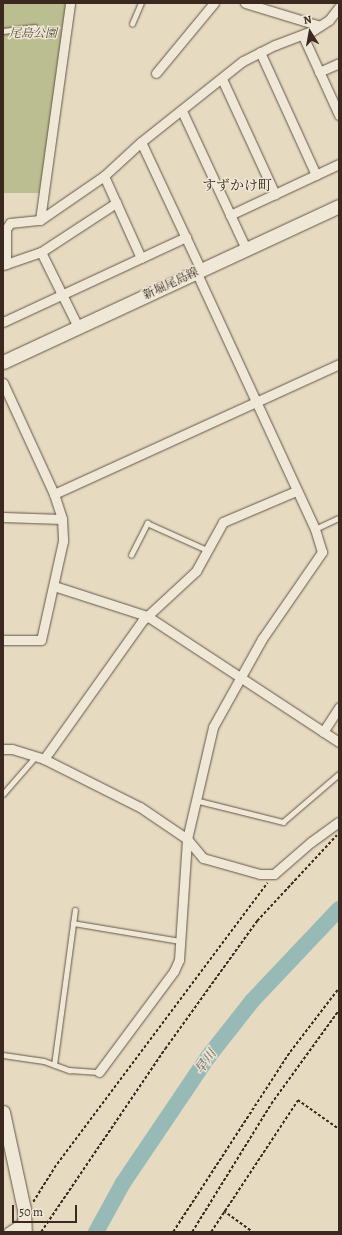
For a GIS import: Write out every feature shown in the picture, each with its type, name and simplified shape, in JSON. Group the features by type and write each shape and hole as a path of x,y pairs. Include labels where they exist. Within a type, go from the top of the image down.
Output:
{"main road":[{"name":"新堀尾島線","path":"3,362 339,206"},
{"path":"3,1112 7,1146 25,1221"}],"street":[{"path":"40,220 62,74 70,3"},
{"path":"156,73 214,3"},
{"path":"245,3 320,26"},
{"path":"116,203 41,252 4,264 7,226 13,221 40,220 104,176 141,142 243,61 260,52 303,36 329,20 339,7"},
{"path":"303,36 339,115"},
{"path":"260,52 316,175"},
{"path":"319,72 339,63"},
{"path":"222,79 275,194"},
{"path":"182,110 246,249"},
{"path":"99,1072 174,971 179,960 187,839 213,727 262,639 322,552 315,529 256,402 198,271 186,237 141,142"},
{"path":"230,214 339,164"},
{"path":"104,176 140,258"},
{"path":"3,322 186,237"},
{"path":"41,252 78,327"},
{"path":"54,494 339,364"},
{"path":"3,384 54,494 62,519 63,541 41,640 3,640"},
{"path":"40,757 147,616 196,571 222,522 296,490"},
{"path":"3,517 62,519"},
{"path":"54,586 147,616 241,676 339,742"},
{"path":"323,732 339,707"},
{"path":"3,750 12,749 40,757 140,807 187,839 203,858 260,874 274,874 311,842 339,822"},
{"path":"8,1232 25,1221"}],"lane":[{"path":"132,24 141,3"},
{"path":"3,31 35,27"},
{"path":"315,529 339,518"},
{"path":"132,555 147,523 207,550"},
{"path":"3,794 40,757"},
{"path":"195,800 284,822 339,774"},
{"path":"54,1065 75,910"},
{"path":"74,923 180,941"},
{"path":"3,1055 54,1065 69,1070 99,1072"}],"path":[{"path":"41,1232 165,1049 257,921 339,833"},
{"path":"25,1221 54,1168 274,874"},
{"path":"174,1232 290,1052 339,988"},
{"path":"192,1232 271,1104 339,1010"},
{"path":"211,1232 298,1100 339,1129"},
{"path":"224,1211 252,1232"}],"green space":[{"name":"尾島公園","path":"3,3 68,3 59,73 39,193 3,193"}],"waterway":[{"name":"早川","path":"96,1232 123,1183 208,1057 252,1001 339,909"}],"district":[{"name":"すずかけ町","path":"237,186"}]}
